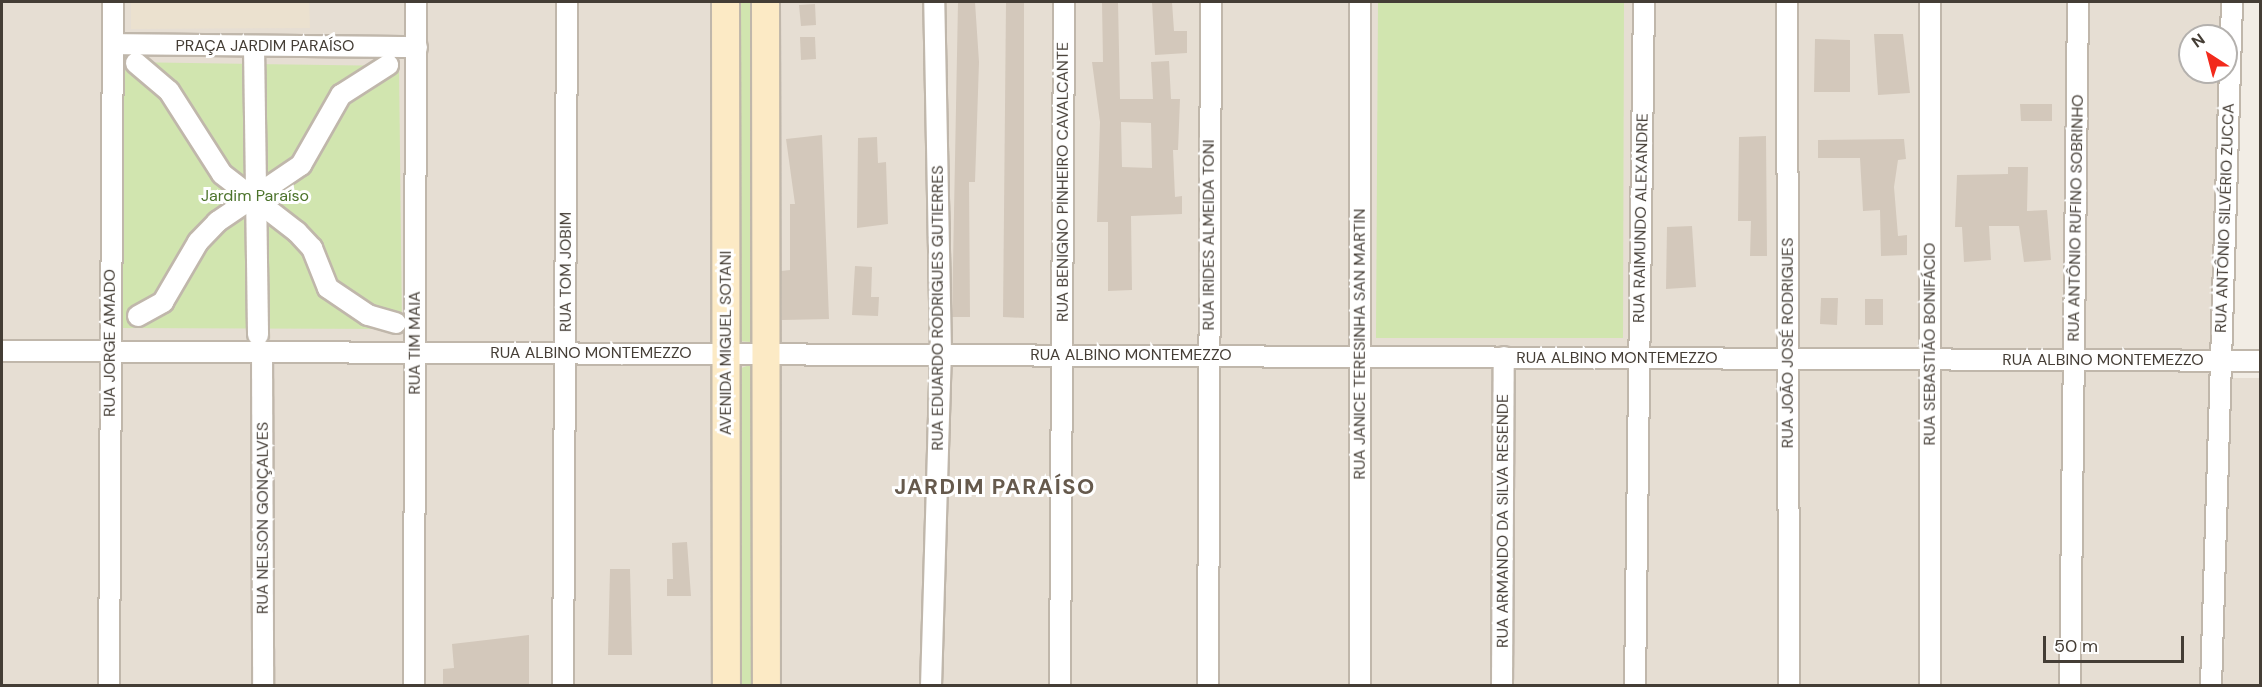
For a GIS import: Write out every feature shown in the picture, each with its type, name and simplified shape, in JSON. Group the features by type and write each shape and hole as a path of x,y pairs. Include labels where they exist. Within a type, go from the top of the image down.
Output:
{"street":[{"name":"RUA JORGE AMADO","path":"109,686 113,2"},
{"name":"RUA TIM MAIA","path":"414,686 416,2"},
{"name":"RUA TOM JOBIM","path":"562,686 567,2"},
{"name":"AVENIDA MIGUEL SOTANI","path":"725,2 726,686"},
{"path":"765,2 766,686"},
{"name":"RUA EDUARDO RODRIGUES GUTIERRES","path":"931,686 941,354 934,2"},
{"name":"RUA BENIGNO PINHEIRO CAVALCANTE","path":"1060,686 1064,2"},
{"name":"RUA IRIDES ALMEIDA TONI","path":"1208,686 1211,2"},
{"name":"RUA JANICE TERESINHA SAN MARTIN","path":"1360,2 1360,686"},
{"name":"RUA RAIMUNDO ALEXANDRE","path":"1635,686 1644,2"},
{"name":"RUA JOÃO JOSÉ RODRIGUES","path":"1787,2 1789,686"},
{"name":"RUA SEBASTIÃO BONIFÁCIO","path":"1930,2 1930,686"},
{"name":"RUA ANTÔNIO RUFINO SOBRINHO","path":"2070,686 2078,2"},
{"name":"RUA ANTÔNIO SILVÉRIO ZUCCA","path":"2211,686 2232,2"},
{"name":"PRAÇA JARDIM PARAÍSO","path":"114,44 417,47"},
{"name":"RUA NELSON GONÇALVES","path":"254,46 255,197 260,343 263,686"},
{"path":"135,63 169,91 211,161 312,248 328,288 368,315 396,323"},
{"path":"138,316 163,302 198,242 255,197 301,165 341,95 388,65"},
{"name":"RUA ALBINO MONTEMEZZO","path":"2,351 110,351 260,343 415,352 2260,361"},
{"name":"RUA ARMANDO DA SILVA RESENDE","path":"1502,686 1504,357"}],"shaded area":[{"path":"2,2 2232,2 2231,24 2178,24 2178,84 2229,84 2211,685 2,685"},
{"path":"131,2 309,2 310,28 131,29"},
{"path":"2232,378 2260,378 2260,685 2223,685"}],"green space":[{"path":"737,2 761,2 756,340 750,342 739,341"},
{"path":"1378,2 1624,2 1623,338 1376,338"},
{"name":"Jardim Paraíso","path":"124,62 399,66 402,329 120,328"},
{"path":"752,364 760,685 732,686 736,370"}],"building":[{"path":"958,2 975,2 979,62 975,182 969,182 970,317 952,317"},
{"path":"1006,2 1024,2 1024,318 1003,317"},
{"path":"1102,2 1118,2 1120,99 1153,99 1151,62 1169,61 1171,99 1180,99 1178,150 1173,150 1175,197 1182,196 1182,214 1131,216 1132,290 1108,291 1108,222 1097,222 1100,122 1092,62 1103,62","holes":["1121,122 1151,123 1152,168 1122,167"]},
{"path":"1152,2 1172,2 1174,31 1187,31 1187,53 1155,55"},
{"path":"815,4 816,25 801,26 799,5"},
{"path":"1874,34 1903,34 1910,93 1878,95"},
{"path":"800,37 815,37 816,59 801,60"},
{"path":"1815,39 1850,40 1850,92 1814,92"},
{"path":"2020,104 2052,104 2052,121 2021,121"},
{"path":"822,135 829,319 782,320 781,271 790,270 790,204 795,204 786,139"},
{"path":"1766,136 1767,256 1750,256 1751,221 1738,221 1739,137"},
{"path":"877,137 878,163 886,162 888,224 857,228 858,138"},
{"path":"1904,139 1906,159 1898,160 1894,187 1898,236 1907,235 1907,255 1881,256 1880,210 1863,211 1860,158 1818,158 1818,140"},
{"path":"2008,167 2028,167 2027,211 2047,210 2051,260 2024,262 2019,226 1989,226 1991,260 1964,262 1962,227 1955,227 1957,175 2008,174"},
{"path":"1692,226 1696,287 1666,289 1667,227"},
{"path":"855,266 872,267 871,297 879,297 878,316 852,315"},
{"path":"1821,298 1838,298 1837,325 1820,324"},
{"path":"1865,299 1883,299 1883,325 1865,325"},
{"path":"687,542 691,596 667,596 667,579 673,579 672,543"},
{"path":"610,569 630,569 632,655 608,655"},
{"path":"529,635 529,685 443,686 443,669 454,668 452,644"}],"district":[{"name":"JARDIM PARAÍSO","path":"995,487"}]}
